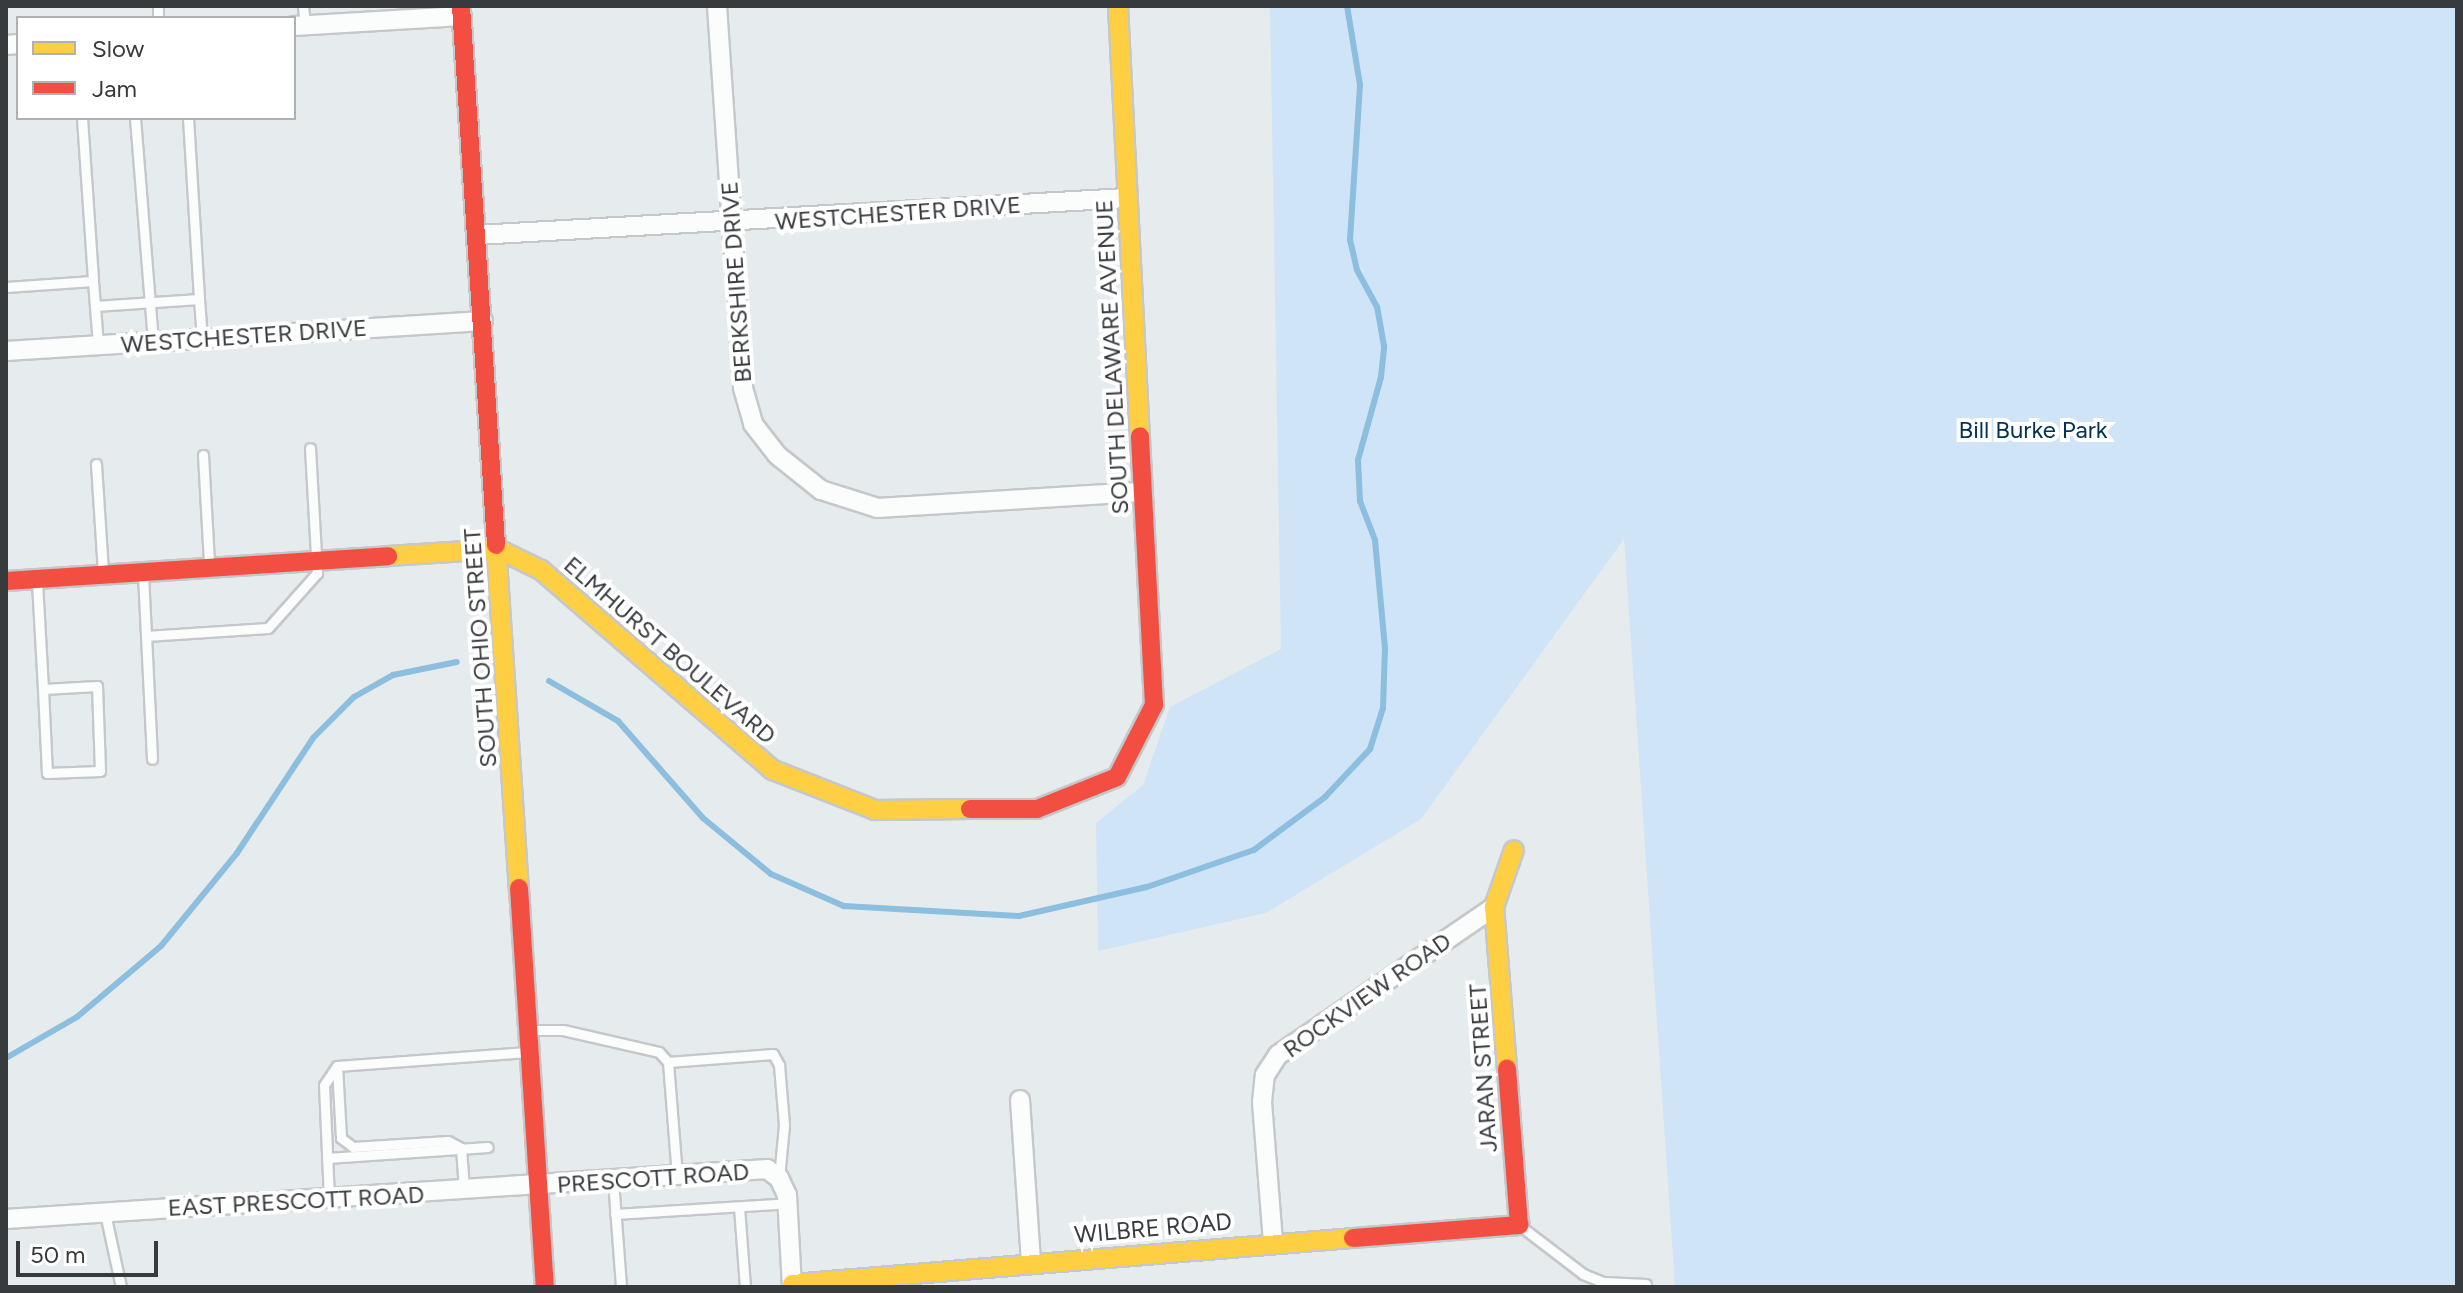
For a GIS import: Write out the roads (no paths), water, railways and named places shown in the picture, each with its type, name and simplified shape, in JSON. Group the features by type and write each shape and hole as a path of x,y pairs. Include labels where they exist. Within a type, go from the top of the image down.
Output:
{"street":[{"name":"BERKSHIRE DRIVE","path":"717,6 743,388 753,424 777,455 821,490 878,508 1143,492"},
{"name":"SOUTH DELAWARE AVENUE","path":"1118,6 1154,705"},
{"path":"300,26 462,11"},
{"name":"SOUTH OHIO STREET","path":"462,11 545,1287"},
{"name":"WESTCHESTER DRIVE","path":"477,235 731,224 1127,198"},
{"name":"WESTCHESTER DRIVE","path":"6,351 483,321"},
{"name":"ELMHURST BOULEVARD","path":"6,581 498,549 541,570 773,770 875,810 1037,809 1117,777 1154,705"},
{"path":"1494,907 1514,850"},
{"name":"JARAN STREET","path":"1494,907 1519,1225"},
{"name":"ROCKVIEW ROAD","path":"1273,1242 1262,1102 1265,1075 1278,1055 1494,907"},
{"path":"1020,1100 1031,1262"},
{"path":"773,1174 788,1203 792,1286"},
{"name":"PRESCOTT ROAD","path":"538,1186 677,1176 773,1174"},
{"name":"EAST PRESCOTT ROAD","path":"6,1219 538,1186"},
{"name":"WILBRE ROAD","path":"792,1286 1031,1262 1519,1225"}],"lane":[{"path":"300,26 303,6"},
{"path":"82,120 98,345"},
{"path":"135,120 153,342"},
{"path":"188,120 202,339"},
{"path":"6,287 93,281"},
{"path":"95,306 199,299"},
{"path":"146,636 268,628 317,573 310,448"},
{"path":"203,455 209,568"},
{"path":"96,464 103,575"},
{"path":"143,572 152,759"},
{"path":"37,579 47,773 100,771 97,686 43,689"},
{"path":"529,1030 563,1030 659,1052 668,1062 677,1176"},
{"path":"337,1066 530,1052"},
{"path":"668,1062 773,1054 779,1065 784,1125 773,1174"},
{"path":"337,1066 341,1138 353,1147 448,1141 461,1148"},
{"path":"329,1199 324,1085 337,1066"},
{"path":"327,1158 488,1147"},
{"path":"461,1148 465,1191"},
{"path":"613,1180 621,1287"},
{"path":"615,1214 788,1203"},
{"path":"739,1207 745,1287"},
{"path":"105,1213 121,1287"},
{"path":"1519,1225 1583,1274 1603,1282 1646,1284"}],"waterway":[{"path":"549,681 618,721 703,818 771,874 844,906 1019,916 1147,887 1254,850 1325,797 1370,749 1383,708 1385,648 1375,540 1360,501 1358,460 1381,377 1384,346 1377,307 1357,270 1350,240 1360,85 1347,6"},
{"path":"6,1058 77,1017 161,946 237,853 313,738 354,697 393,675 457,662"}],"park label":[{"name":"Bill Burke Park","path":"2033,430"}]}
